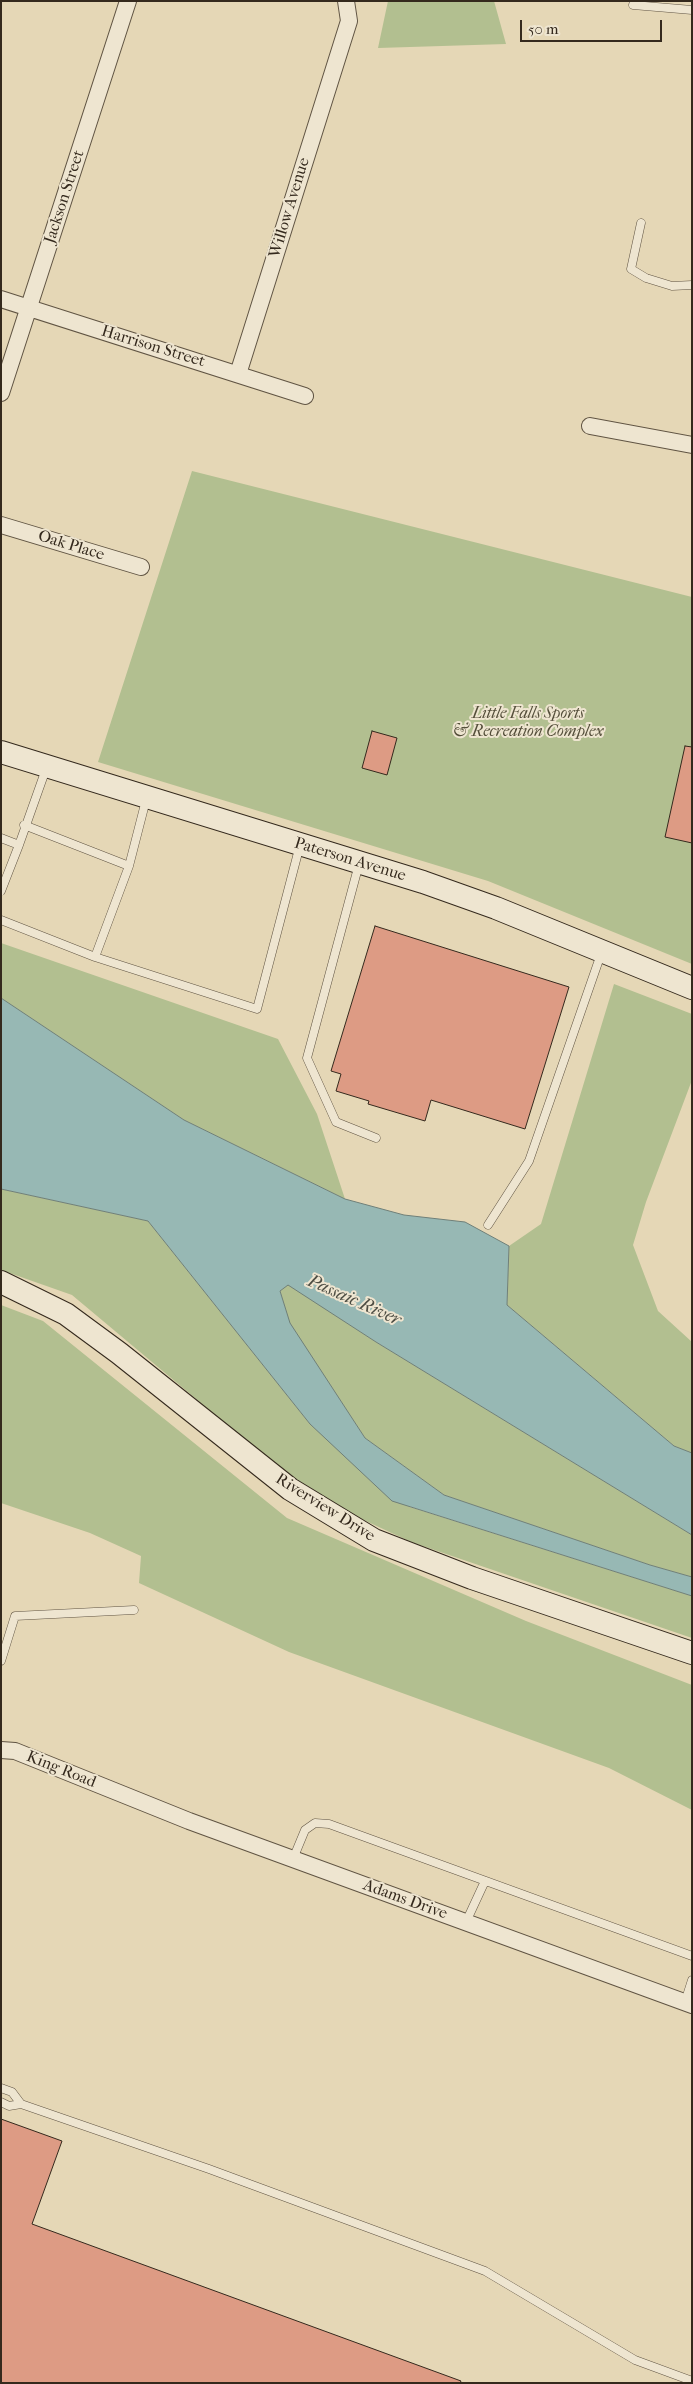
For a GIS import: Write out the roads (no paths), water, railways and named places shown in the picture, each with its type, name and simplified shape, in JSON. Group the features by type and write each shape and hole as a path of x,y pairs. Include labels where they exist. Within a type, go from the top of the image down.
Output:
{"street":[{"name":"Jackson Street","path":"1,393 30,309 128,1"},
{"name":"Willow Avenue","path":"238,374 343,42 350,14 346,1"},
{"name":"Harrison Street","path":"1,299 305,396"},
{"path":"590,426 692,445"},
{"name":"Oak Place","path":"1,525 141,567"},
{"name":"Paterson Avenue","path":"1,752 359,862 450,892 602,950 692,988"},
{"name":"Riverview Drive","path":"1,1282 66,1314 119,1353 290,1489 374,1540 472,1578 692,1653"},
{"name":"King Road","path":"1,1750 15,1751 119,1793"},
{"name":"Adams Drive","path":"119,1793 293,1859 688,2003"}],"lane":[{"path":"633,4 692,10"},
{"path":"641,223 631,269 646,278 672,286 692,286"},
{"path":"1,891 47,767"},
{"path":"95,957 128,866 147,798"},
{"path":"24,825 128,866"},
{"path":"1,838 19,845"},
{"path":"1,920 95,957 257,1009 300,844"},
{"path":"359,862 307,1058 336,1122 376,1138"},
{"path":"488,1225 529,1161 602,950"},
{"path":"1,1661 15,1616 134,1610"},
{"path":"293,1859 305,1830 315,1823 329,1824 692,1956"},
{"path":"466,1922 485,1881"},
{"path":"688,2003 692,1980"},
{"path":"1,2088 12,2092 21,2104"},
{"path":"1,2102 10,2106 21,2104 209,2169 485,2272 635,2360 692,2382"}],"water":[{"name":"Passaic River","path":"1,998 184,1120 345,1199 404,1215 465,1222 509,1246 507,1305 674,1446 692,1453 692,1535 376,1342 288,1285 280,1291 290,1323 365,1438 444,1495 650,1565 692,1577 692,1596 392,1501 310,1424 148,1221 1,1189"}],"park label":[{"name":"Little Falls Sports & Recreation Complex","path":"528,723"}]}
